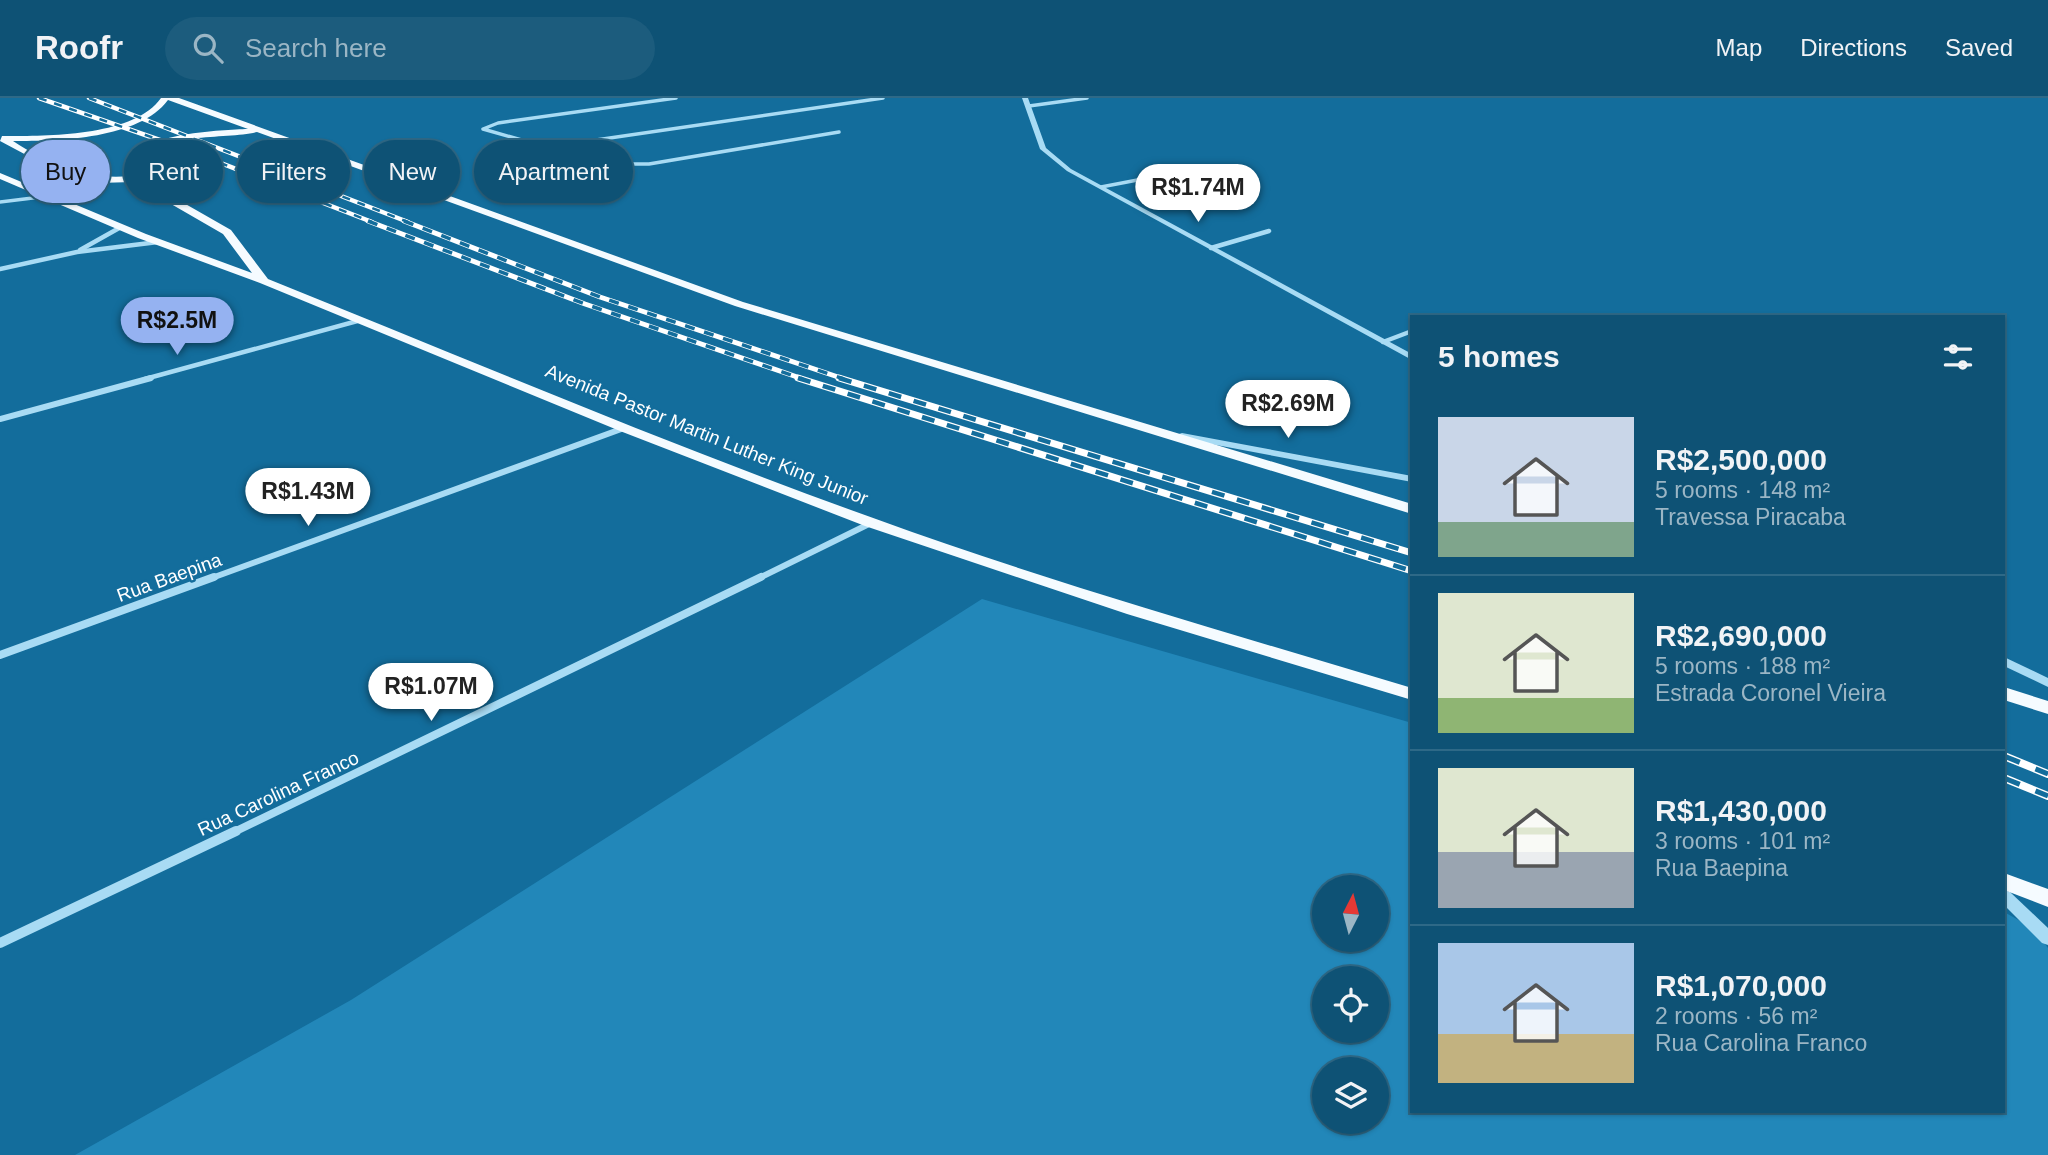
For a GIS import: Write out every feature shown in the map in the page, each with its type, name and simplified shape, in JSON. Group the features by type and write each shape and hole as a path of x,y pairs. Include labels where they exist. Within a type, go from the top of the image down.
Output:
{"main road":[{"path":"1,138 56,137 108,129 150,116 158,110 165,98"},
{"path":"171,98 739,304 1410,508"},
{"path":"187,140 223,133 264,130"},
{"path":"1,138 31,157 78,176 97,182 124,180"},
{"name":"Avenida Pastor Martin Luther King Junior","path":"0,176 21,185"},
{"name":"Avenida Pastor Martin Luther King Junior","path":"65,203 362,320 625,428 872,523 1133,610 1410,693"},
{"path":"177,203 227,232 264,281"},
{"path":"2005,693 2048,708"},
{"path":"2005,880 2048,891"},
{"path":"2005,880 2048,898"}],"street":[{"path":"519,140 483,129 498,123 676,98"},
{"path":"599,140 883,98"},
{"path":"1087,98 1027,102 1038,137 1046,152 1069,170 1410,356"},
{"path":"633,166 839,132"},
{"path":"1101,187 1148,178"},
{"path":"0,202 21,199"},
{"path":"77,252 121,227"},
{"path":"1211,247 1269,231"},
{"path":"0,269 77,252 159,242"},
{"path":"0,419 362,320"},
{"path":"1384,342 1410,332"},
{"name":"Rua Baepina","path":"0,655 625,428"},
{"path":"1158,432 1410,479"},
{"name":"Rua Carolina Franco","path":"0,943 479,716 872,523"},
{"path":"2005,662 2048,683"},
{"path":"2005,897 2048,938"}],"shaded area":[{"path":"982,599 1410,722 1410,1113 2005,1113 2005,913 2033,928 2048,948 2048,1155 75,1155 351,1000"}],"railway":[{"path":"39,98 177,146 372,222"},
{"path":"89,98 408,222"},
{"path":"368,221 585,304 803,379"},
{"path":"404,221 600,297 844,379"},
{"path":"798,378 1410,570"},
{"path":"839,378 1410,552"},
{"path":"2005,756 2048,774"},
{"path":"2005,778 2048,796"}]}
